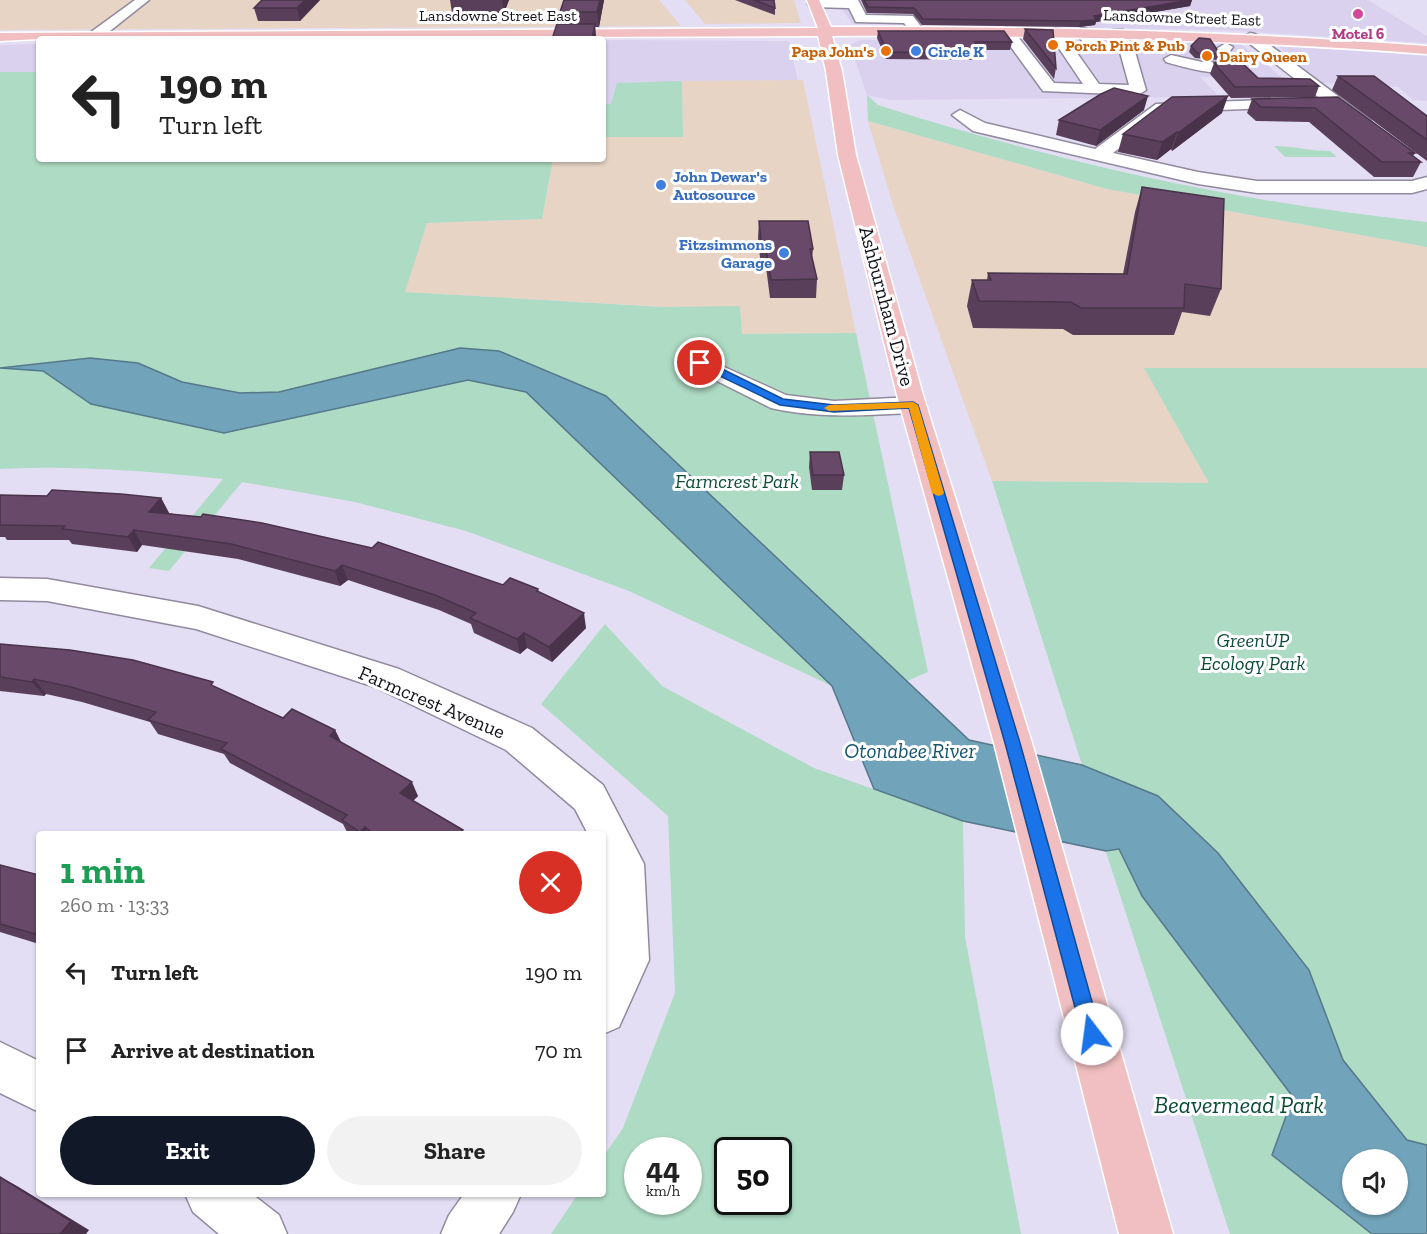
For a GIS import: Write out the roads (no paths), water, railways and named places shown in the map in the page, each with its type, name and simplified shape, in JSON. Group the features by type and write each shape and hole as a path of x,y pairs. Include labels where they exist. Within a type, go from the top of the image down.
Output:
{"main road":[{"name":"Ashburnham Drive","path":"814,2 826,31 825,39 834,71 847,155 913,405 1013,743 1146,1234"},
{"name":"Lansdowne Street East","path":"48,36 826,31 1082,32 1250,37 1427,50"},
{"name":"Lansdowne Street East","path":"0,37 36,36"}],"street":[{"path":"96,35 143,0"},
{"path":"814,2 876,5"},
{"path":"853,3 861,19 910,11 918,32"},
{"path":"1007,32 1049,88 1138,90 1127,57 1127,48 1118,33"},
{"path":"1055,32 1094,89"},
{"path":"1082,32 1095,48 1127,48"},
{"path":"1250,37 1375,133"},
{"path":"1171,58 1202,67 1229,67 1234,65 1220,51 1226,47"},
{"path":"1097,156 1162,107 1337,104"},
{"path":"960,114 980,127 1097,156 1198,178 1257,187 1412,187 1424,175"},
{"path":"700,363 780,402 834,409 913,405"},
{"name":"Farmcrest Avenue","path":"0,589 47,590 198,618 387,678 519,739 589,797 624,864 627,960 606,1005"},
{"path":"0,1066 36,1086"},
{"path":"215,1197 260,1234"},
{"path":"468,1234 493,1197"}],"water":[{"name":"Otonabee River","path":"460,348 499,351 606,396 969,740 1082,765 1158,796 1218,853 1309,970 1343,1060 1407,1140 1427,1145 1427,1234 1372,1234 1348,1215 1408,1215 1408,1149 1342,1149 1342,1210 1272,1155 1293,1097 1142,896 1119,849 1106,851 963,821 874,789 832,686 526,392 468,380 224,433 91,404 43,371 0,368 90,358 138,363 182,382 240,393 279,392"}],"place":[{"name":"Motel 6","path":"1358,14"},
{"name":"Porch Pint & Pub","path":"1053,45"},
{"name":"Papa John's","path":"886,51"},
{"name":"Circle K","path":"916,51"},
{"name":"Dairy Queen","path":"1207,56"},
{"name":"John Dewar's Autosource","path":"661,185"},
{"name":"Fitzsimmons Garage","path":"784,253"}],"park label":[{"name":"Farmcrest Park","path":"737,481"},
{"name":"GreenUP Ecology Park","path":"1253,652"},
{"name":"Beavermead Park","path":"1239,1105"}]}
